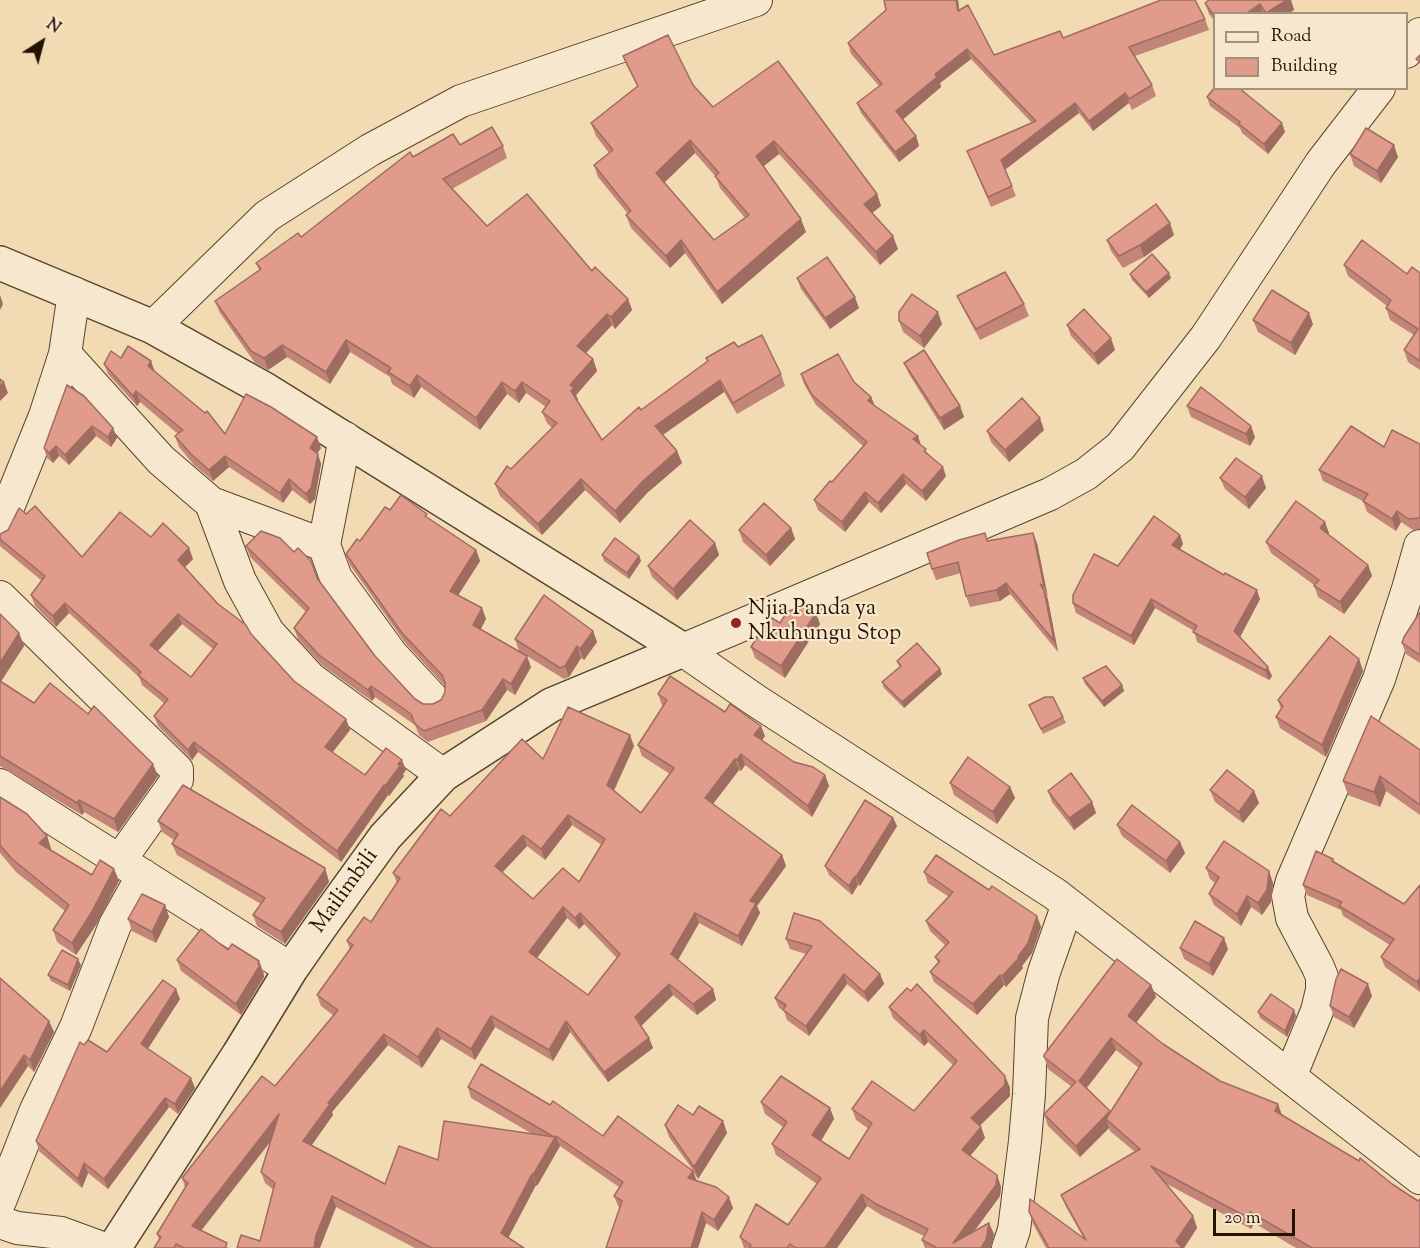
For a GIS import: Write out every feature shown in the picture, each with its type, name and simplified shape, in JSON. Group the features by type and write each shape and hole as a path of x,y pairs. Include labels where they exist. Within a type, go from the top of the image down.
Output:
{"street":[{"path":"153,327 267,216 370,150 461,101 756,0"},
{"path":"1408,51 1420,34"},
{"path":"683,650 1050,494 1086,474 1120,447 1206,337 1321,163 1377,90"},
{"path":"0,263 153,327 266,390 683,650 755,700 1068,904 1420,1178"},
{"path":"0,526 10,468 45,417 64,354 74,293"},
{"path":"64,354 161,460 211,503 324,545"},
{"path":"345,438 324,545 336,578 392,655 432,698"},
{"path":"211,503 240,581 268,632 311,679 442,775"},
{"path":"1290,1077 1317,1011 1322,990 1322,977 1292,918 1288,896 1292,881 1414,594 1420,546"},
{"path":"0,597 177,770 177,780 131,868 115,925 76,1027 36,1110 0,1201"},
{"name":"Mailimbili","path":"114,1248 291,969 385,837 442,775 551,705 683,650"},
{"path":"0,785 291,969"},
{"path":"1008,1248 1014,1230 1025,1141 1032,1018 1044,972 1068,904"},
{"path":"0,1222 17,1228 61,1233 102,1248"}],"building":[{"path":"884,0 956,0 958,11 968,5 994,55 1060,31 1063,38 1161,0 1195,0 1205,19 1129,47 1152,85 1129,99 1125,93 1089,121 1075,103 1001,160 1012,186 988,197 967,151 1036,121 967,49 935,74 937,77 896,111 916,136 895,152 857,103 882,84 848,43 886,10"},
{"path":"1209,0 1287,0 1268,12 1260,4 1248,12 1213,12 1213,14 1205,3"},
{"path":"668,35 693,85 713,107 778,61 877,194 864,204 893,236 876,252 774,141 756,156 801,219 717,292 681,240 666,256 626,215 631,211 594,165 613,150 591,123 638,86 623,56","holes":["690,140 719,173 715,176 749,215 714,240 656,173"]},
{"path":"1213,90 1241,90 1282,123 1264,144 1207,97"},
{"path":"492,127 503,146 443,179 487,226 527,194 592,271 595,267 628,299 611,317 607,314 577,346 593,359 570,385 574,388 571,391 602,440 639,407 641,410 708,361 706,358 734,342 738,347 762,335 781,374 733,403 720,380 655,426 677,451 643,481 615,511 581,479 538,524 495,484 507,466 511,469 557,423 542,412 550,401 522,382 515,391 502,382 476,418 417,375 410,386 388,372 391,368 346,340 326,372 282,345 264,358 251,351 215,301 261,269 256,263 298,233 301,237 410,152 413,157 453,134 460,145"},
{"path":"1366,128 1394,145 1377,171 1350,154"},
{"path":"1156,204 1170,223 1140,245 1119,256 1107,240"},
{"path":"1362,240 1407,274 1412,267 1420,273 1420,361 1404,350 1418,329 1386,308 1391,300 1344,265"},
{"path":"1152,254 1169,273 1146,292 1130,274"},
{"path":"827,257 855,297 825,318 797,278"},
{"path":"1005,272 1024,304 976,329 957,296"},
{"path":"1272,290 1309,313 1291,343 1253,320"},
{"path":"912,294 938,312 920,336 899,321 899,312"},
{"path":"1084,309 1111,338 1094,354 1067,325"},
{"path":"128,346 151,361 148,366 205,413 207,411 225,434 246,394 271,407 317,437 310,448 318,454 311,488 306,494 289,479 280,493 225,456 209,470 175,436 183,430 136,391 133,396 104,364 111,351 121,358"},
{"path":"924,350 960,406 940,418 904,363"},
{"path":"838,354 854,382 871,397 868,401 918,436 913,439 943,467 922,491 903,474 878,503 865,492 842,522 814,500 867,442 812,395 801,374"},
{"path":"67,385 84,396 113,428 108,437 92,426 65,455 56,446 49,453 44,448"},
{"path":"1201,387 1251,426 1246,434 1187,406"},
{"path":"1022,398 1040,418 1005,450 987,431"},
{"path":"1351,426 1384,447 1392,430 1420,444 1420,518 1409,519 1397,511 1392,519 1363,501 1368,494 1319,470"},
{"path":"1236,458 1262,476 1245,497 1220,478"},
{"path":"401,495 427,514 425,516 476,550 450,591 482,608 473,625 527,656 511,684 503,679 482,710 424,731 415,724 411,714 371,686 368,690 319,655 294,628 309,608 246,546 261,531 280,538 294,552 298,548 311,561 317,578 375,656 415,699 423,704 433,704 441,700 445,692 442,675 402,633 346,554 357,539 360,541 385,507 390,510"},
{"path":"1296,501 1325,522 1320,528 1368,565 1340,602 1314,586 1319,580 1266,542"},
{"path":"764,503 791,528 766,555 739,530"},
{"path":"35,506 82,557 120,512 151,537 163,523 189,548 178,560 218,604 246,625 251,634 294,681 346,719 325,747 365,775 386,748 402,760 398,764 400,766 337,851 194,742 188,750 154,716 168,699 138,675 141,672 65,603 53,616 31,595 45,576 0,539 0,534 8,530 19,508 26,514","holes":["178,614 217,644 191,677 150,645"]},
{"path":"1154,516 1180,535 1172,545 1224,575 1225,573 1257,590 1234,631 1268,667 1265,670 1193,632 1197,626 1151,599 1131,636 1073,603 1073,595 1094,554 1118,566"},
{"path":"690,520 715,543 673,589 648,566"},
{"path":"985,533 987,541 1033,533 1044,586 1040,584 1044,590 1054,641 1006,583 996,590 966,596 958,562 932,569 927,553 959,540"},
{"path":"615,538 639,556 627,573 602,555"},
{"path":"544,595 593,631 580,649 577,646 565,666 560,668 515,639"},
{"path":"803,605 816,613 781,666 751,647 768,620 772,618 780,623 787,612"},
{"path":"1420,612 1420,655 1402,643"},
{"path":"0,614 19,633 0,663"},
{"path":"1330,636 1359,659 1322,745 1276,717 1283,706 1278,700"},
{"path":"917,643 940,669 902,702 882,682 901,666 897,661"},
{"path":"1106,666 1122,685 1102,701 1083,678"},
{"path":"670,676 725,712 730,704 761,726 754,735 794,762 813,767 825,775 808,806 741,754 705,798 782,855 750,901 756,903 738,936 695,913 671,954 713,989 693,1004 669,984 635,1017 649,1038 604,1072 566,1021 549,1050 491,1016 471,1049 437,1028 418,1057 384,1034 328,1103 330,1104 303,1141 385,1184 399,1146 438,1160 444,1121 554,1137 468,1087 481,1064 550,1105 553,1101 603,1136 618,1116 693,1171 688,1178 716,1187 729,1197 714,1220 702,1212 691,1248 606,1248 622,1201 614,1196 623,1182 556,1136 532,1174 501,1233 524,1248 432,1248 332,1196 316,1235 314,1248 237,1248 241,1235 260,1241 275,1183 261,1172 279,1114 192,1226 227,1243 225,1248 184,1248 176,1244 174,1248 154,1248 161,1237 157,1234 188,1183 182,1178 262,1076 275,1086 338,1010 317,995 353,945 347,941 364,917 371,922 400,878 393,873 441,809 450,816 522,739 543,759 568,707 630,735 607,785 641,813 674,768 638,745 667,700 658,694","holes":["568,815 605,839 579,882 563,868 533,899 495,866 523,835 541,849","563,907 575,918 580,913 620,954 588,995 529,952"]},
{"path":"0,681 34,703 50,683 88,714 94,706 153,764 114,819 79,800 77,803 0,756"},
{"path":"1045,697 1053,697 1063,717 1041,729 1029,705"},
{"path":"1371,716 1420,750 1420,805 1380,776 1374,792 1343,781"},
{"path":"968,757 1010,787 993,812 950,783"},
{"path":"1227,770 1254,791 1239,812 1210,790"},
{"path":"1071,773 1092,802 1069,818 1048,791"},
{"path":"183,785 325,868 281,932 253,915 265,898 172,844 178,834 158,821"},
{"path":"0,797 27,814 47,836 39,843 92,875 100,860 114,869 72,943 53,930 69,905 12,859 0,845"},
{"path":"865,800 893,818 849,886 825,866"},
{"path":"1132,805 1180,842 1166,861 1117,825"},
{"path":"1224,841 1269,871 1267,890 1258,903 1247,896 1237,914 1209,894 1219,877 1206,868"},
{"path":"1316,851 1333,859 1332,861 1404,904 1420,885 1420,978 1417,982 1381,957 1394,939 1339,906 1342,902 1303,885"},
{"path":"936,855 989,890 992,886 1037,916 1028,943 1019,958 973,1004 930,972 940,961 935,957 949,942 926,921 953,892 924,872"},
{"path":"142,894 165,905 152,932 128,919"},
{"path":"794,913 820,921 880,974 864,992 844,974 806,1026 783,1010 786,1005 775,998 812,946 786,939"},
{"path":"1195,921 1224,938 1209,964 1180,948"},
{"path":"201,929 228,950 232,944 259,961 260,965 236,1004 177,960"},
{"path":"62,950 78,959 68,985 48,975"},
{"path":"1117,959 1151,985 1128,1016 1163,1044 1220,1081 1278,1104 1275,1111 1359,1161 1360,1158 1392,1184 1418,1201 1420,1199 1420,1248 1312,1248 1250,1212 1247,1217 1151,1166 1193,1216 1176,1241 1182,1248 1049,1248 1029,1212 1030,1199 1086,1240 1061,1195 1140,1149 1106,1119 1142,1063 1111,1038 1079,1081 1110,1111 1076,1146 1044,1114 1076,1082 1044,1055"},
{"path":"1341,969 1368,984 1349,1017 1330,1006 1336,979"},
{"path":"0,978 49,1021 30,1060 24,1055 0,1091"},
{"path":"163,980 176,989 141,1044 191,1078 175,1104 165,1098 104,1179 84,1163 78,1179 36,1141 80,1042 84,1045 88,1040 107,1052"},
{"path":"917,984 1005,1076 1005,1085 971,1118 981,1127 962,1150 997,1175 996,1185 953,1243 989,1223 986,1240 981,1248 937,1248 922,1240 928,1229 876,1204 862,1194 825,1248 796,1248 790,1244 787,1248 750,1248 751,1245 740,1237 756,1204 788,1225 821,1178 772,1144 787,1122 761,1102 781,1076 830,1108 812,1135 849,1159 872,1123 852,1109 872,1081 914,1111 957,1061 924,1030 920,1035 889,1007 907,988 911,991"},
{"path":"1271,994 1294,1010 1285,1031 1258,1012"},
{"path":"678,1105 693,1115 699,1106 723,1121 694,1167 665,1125"}],"place":[{"name":"Njia Panda ya Nkuhungu Stop","path":"736,623"}]}
